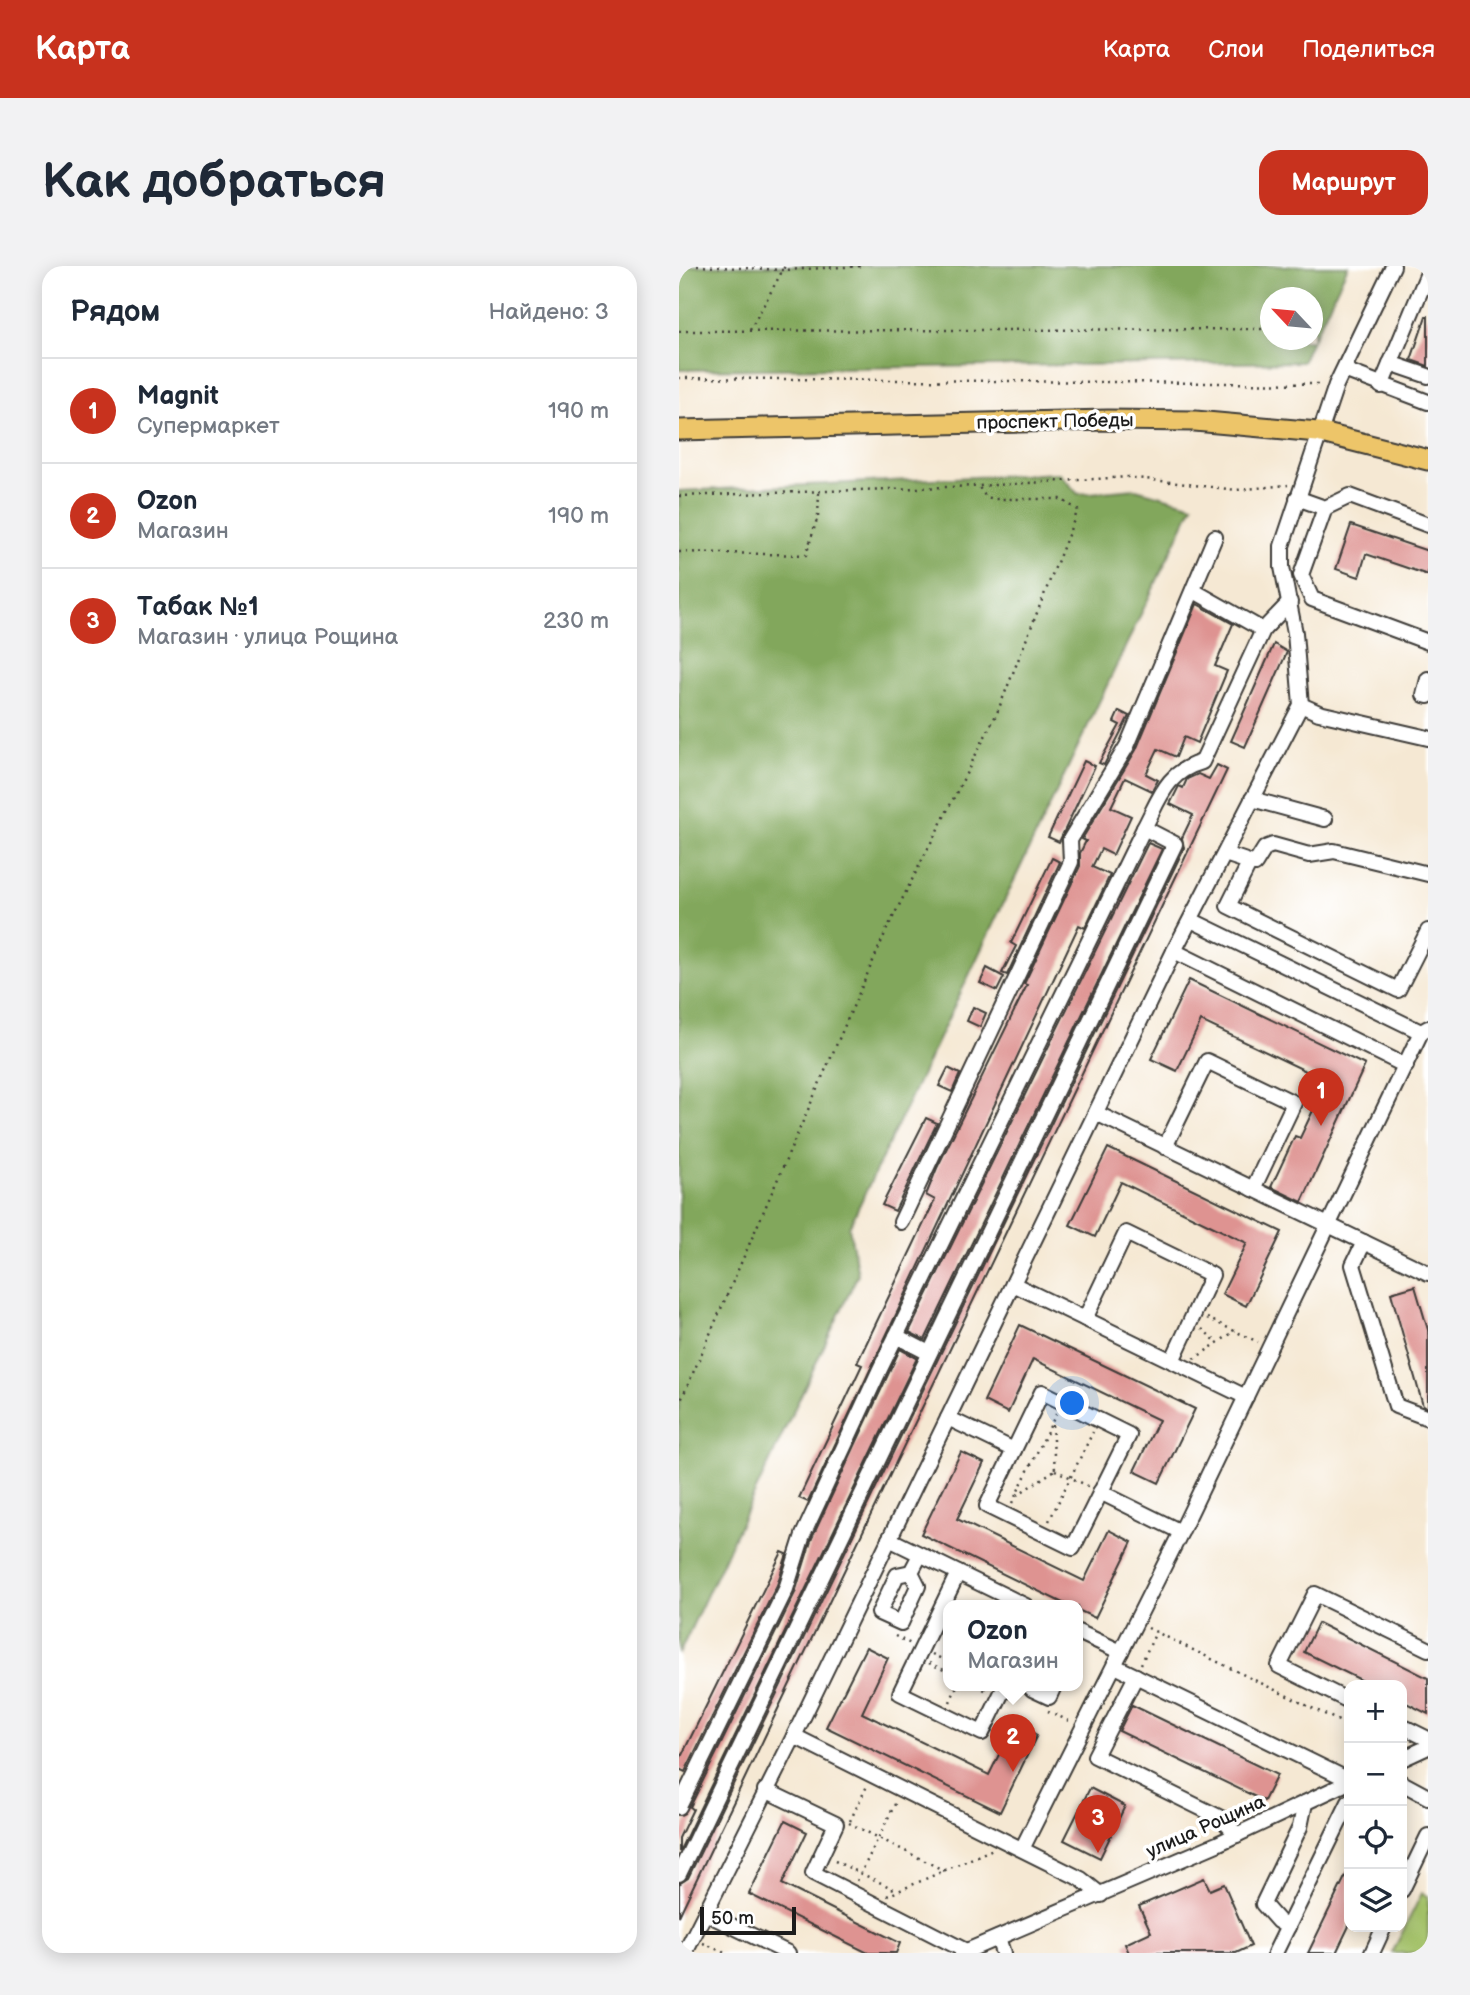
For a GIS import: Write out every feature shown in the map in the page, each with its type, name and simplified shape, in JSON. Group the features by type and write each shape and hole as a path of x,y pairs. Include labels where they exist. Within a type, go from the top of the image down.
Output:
{"main road":[{"name":"проспект Победы","path":"679,430 1157,420 1318,432 1428,460"}],"street":[{"path":"691,1949 705,1913 794,1736 1174,951 1301,705 1290,601 1282,567 1282,546 1318,432 1336,386 1393,266"},
{"path":"1381,386 1428,273"},
{"path":"1390,363 1428,376"},
{"path":"1344,370 1428,402"},
{"path":"1300,491 1325,508"},
{"path":"1428,525 1350,496 1325,508 1301,575 1312,599 1428,642"},
{"path":"901,1222 1060,887 1071,862 1070,840 1127,746 1215,537"},
{"path":"1194,591 1263,629"},
{"path":"679,1807 786,1589 803,1535 896,1336 1144,828 1171,778 1187,766 1202,762 1263,629 1290,601"},
{"path":"1428,679 1424,695 1428,696"},
{"path":"1301,705 1319,713 1428,738"},
{"path":"1252,799 1325,820"},
{"path":"679,1874 1175,844 1144,828"},
{"path":"1225,854 1249,864 1260,860 1265,848 1273,845 1309,855 1334,851 1428,874"},
{"path":"1249,864 1228,906 1398,990 1428,931"},
{"path":"1016,1846 1118,1659 1424,1030 1191,920"},
{"path":"1174,951 1406,1066"},
{"path":"1165,1146 1207,1061 1294,1103 1253,1188"},
{"path":"1095,1113 1428,1273"},
{"path":"1084,1319 1125,1233 1212,1275 1193,1316 1177,1364"},
{"path":"1364,1242 1353,1265 1396,1406 1428,1418"},
{"path":"1013,1284 1246,1397"},
{"path":"896,1336 929,1353"},
{"path":"1042,1392 1099,1420 1129,1435 1073,1548 987,1506 1042,1392"},
{"path":"948,1419 1014,1450"},
{"path":"1100,1492 1181,1532"},
{"path":"889,1539 1013,1600"},
{"path":"911,1572 920,1555"},
{"path":"945,1600 958,1573"},
{"path":"1344,1698 1279,1667 1315,1594 1428,1649"},
{"path":"943,1604 900,1693 982,1733 1003,1691"},
{"path":"1083,1637 1118,1659 1136,1676 1344,1779"},
{"path":"1136,1676 1095,1756 1221,1818 1237,1835"},
{"path":"1036,1691 1049,1697 1052,1691"},
{"path":"1407,1728 1428,1739"},
{"path":"794,1736 1081,1879 1101,1895"},
{"path":"1407,1756 1428,1746"},
{"name":"улица Рощина","path":"964,1952 1237,1835 1344,1784"},
{"path":"1407,1785 1425,1793"},
{"path":"765,1790 836,1824 813,1873 964,1952"},
{"path":"1288,1927 1278,1921 1263,1904 1300,1828 1305,1803"},
{"path":"1275,1953 1347,1806"},
{"path":"1407,1880 1428,1836"},
{"path":"705,1913 789,1953"},
{"path":"1372,1953 1382,1932"},
{"path":"998,1938 1003,1953"}],"path":[{"path":"697,266 864,266"},
{"path":"750,330 784,268"},
{"path":"679,331 1260,329"},
{"path":"679,378 1296,383 1336,386"},
{"path":"679,496 978,486 1128,477 1236,490 1300,491"},
{"path":"679,1405 887,929 997,713 1078,510 1061,499 986,497 978,486"},
{"path":"679,552 806,555 818,516 819,492"},
{"path":"1193,1316 1235,1331 1270,1348"},
{"path":"1193,1316 1218,1343"},
{"path":"1177,1364 1235,1331"},
{"path":"1006,1515 1062,1402"},
{"path":"1043,1533 1099,1420"},
{"path":"1052,1422 1055,1470"},
{"path":"1055,1470 1100,1492"},
{"path":"1016,1495 1055,1470"},
{"path":"1136,1622 1344,1724"},
{"path":"887,1632 943,1669"},
{"path":"1136,1676 1156,1632"},
{"path":"919,1653 943,1660"},
{"path":"944,1714 955,1691"},
{"path":"851,1892 902,1790"},
{"path":"849,1823 945,1871"},
{"path":"872,1903 945,1871 1016,1846"},
{"path":"822,1854 898,1891"},
{"path":"691,1949 706,1943 726,1953"}],"green space":[{"path":"679,266 1348,266 1323,318 1323,287 1260,287 1260,350 1307,350 1302,362 679,370"},
{"path":"1059,473 1078,494 1136,489 1193,505 849,1227 858,1274 679,1654 679,491"},
{"path":"1422,1893 1428,1896 1428,1953 1392,1953 1402,1932 1407,1932 1407,1923"}],"building":[{"path":"1428,316 1428,366 1411,360"},
{"path":"1351,525 1428,551 1428,575 1366,554 1359,577 1336,569"},
{"path":"1197,604 1233,624 1215,666 1227,671 1197,743 1184,737 1176,757 1158,749 1146,774 1158,780 1152,791 1125,778 1111,807 1131,816 1113,855 1101,849 1092,867 1110,875 1085,928 1079,925 808,1502 799,1498 862,1365 857,1363 935,1200 926,1195 937,1168 1027,985 1024,984 1080,866 1080,853 1086,841 1082,839 1136,750"},
{"path":"1274,644 1287,652 1245,747 1231,741"},
{"path":"1119,711 1129,716 1104,765 1099,763 1120,725 1114,722"},
{"path":"1084,761 1095,766 1059,842 1048,837"},
{"path":"1217,765 1227,770 679,1916 679,1884 688,1878 1184,848 1182,838 1193,815 1170,804 1179,786 1183,788 1187,779 1198,774 1209,779"},
{"path":"1148,843 1162,849 925,1340 909,1332"},
{"path":"1052,858 1060,862 1007,975 1002,973 1016,946 1011,943"},
{"path":"987,968 1004,977 997,991 980,983"},
{"path":"1189,980 1365,1065 1302,1202 1271,1187 1295,1136 1300,1138 1327,1081 1201,1021 1177,1071 1151,1059"},
{"path":"973,1007 986,1013 980,1027 967,1021"},
{"path":"948,1068 960,1074 952,1092 939,1086"},
{"path":"926,1118 937,1123 895,1211 882,1205"},
{"path":"1108,1148 1282,1232 1246,1306 1222,1294 1247,1243 1121,1182 1095,1237 1070,1225"},
{"path":"1415,1286 1428,1330 1428,1408 1423,1406 1391,1293"},
{"path":"1020,1325 1195,1409 1159,1483 1134,1471 1159,1420 1033,1359 1008,1413 984,1401"},
{"path":"900,1349 917,1358 679,1852 679,1838 693,1809 690,1807 795,1593 812,1538"},
{"path":"961,1452 984,1463 957,1519 1084,1581 1109,1530 1132,1542 1095,1618 1083,1612 1083,1600 1057,1600 921,1534"},
{"path":"782,1552 787,1554 777,1585 685,1772 679,1769 679,1761"},
{"path":"1318,1623 1428,1678 1428,1714 1407,1704 1407,1680 1361,1680 1304,1652"},
{"path":"866,1647 888,1658 862,1713 989,1775 1014,1724 1037,1735 1000,1812 826,1727"},
{"path":"1132,1705 1277,1775 1264,1801 1119,1731"},
{"path":"1090,1788 1125,1806 1100,1858 1064,1840"},
{"path":"785,1821 807,1832 782,1884 900,1943 896,1953 868,1953 749,1894"},
{"path":"1204,1878 1210,1890 1224,1884 1251,1946 1236,1953 1129,1953 1125,1944 1151,1932 1139,1906"},
{"path":"1344,1879 1344,1932 1346,1932 1336,1953 1308,1953"}],"place":[{"name":"Magnit","path":"1321,1126"},
{"name":"Ozon","path":"1013,1772"},
{"name":"Табак №1","path":"1098,1853"}]}
